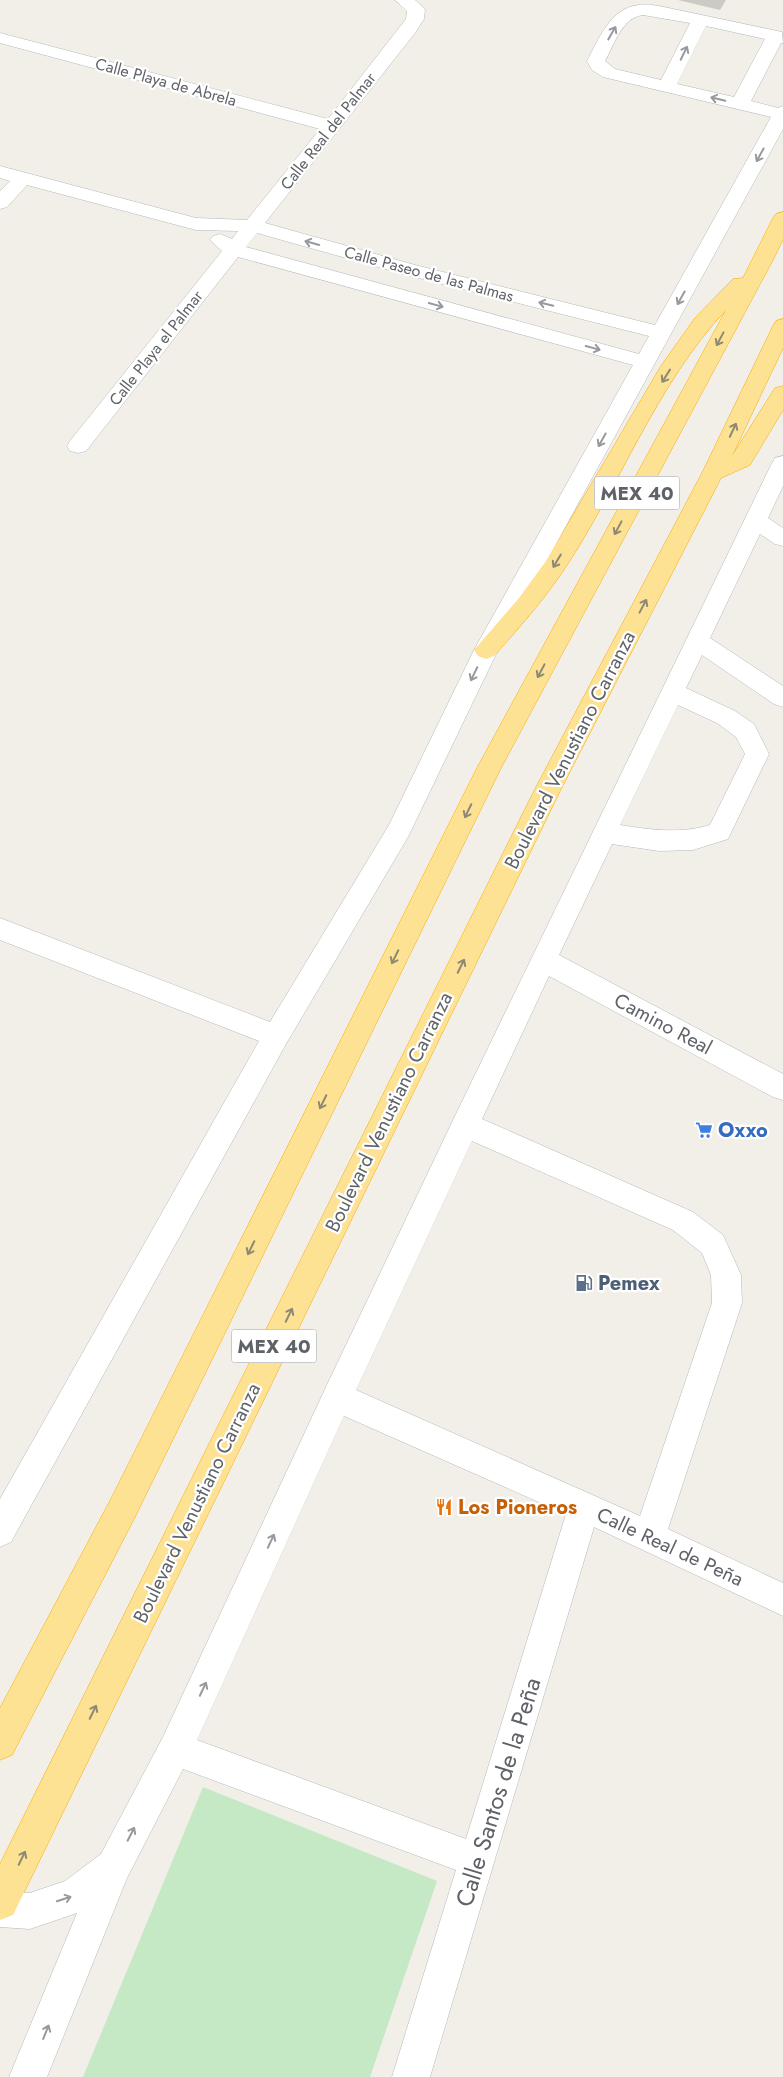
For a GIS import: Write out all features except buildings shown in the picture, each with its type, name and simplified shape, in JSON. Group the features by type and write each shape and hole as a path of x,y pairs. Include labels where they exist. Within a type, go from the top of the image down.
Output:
{"highway":[{"name":"MEX 40","path":"0,1743 122,1508 489,768 764,258 783,218"},
{"path":"486,650 526,604 554,567 649,404 702,323 764,258"},
{"name":"Boulevard Venustiano Carranza","path":"0,1902 548,789 713,473 783,326"},
{"path":"713,473 742,460 783,393"}],"street":[{"name":"Calle Real del Palmar","path":"234,250 409,29 416,19 410,5"},
{"path":"0,1531 276,1036 399,830 486,650 783,113 740,104 609,73 596,62 620,19 628,13 639,10 659,11 780,37 740,104"},
{"path":"667,86 700,20"},
{"name":"Calle Playa de Abrela","path":"0,38 332,126"},
{"name":"Calle Paseo de las Palmas","path":"0,172 196,224 253,226 479,287 662,333"},
{"path":"0,203 23,178"},
{"name":"Calle Paseo de las Palmas","path":"196,224 234,250 645,362"},
{"name":"Calle Playa el Palmar","path":"78,446 234,250"},
{"path":"351,282 369,258"},
{"path":"461,312 479,287"},
{"path":"28,2077 114,1867 175,1749 337,1397 604,833 783,463"},
{"path":"755,521 783,538"},
{"path":"698,641 783,698"},
{"path":"604,833 659,841 693,840 719,832 758,754 745,731 726,717 672,692"},
{"path":"0,929 276,1036"},
{"name":"Camino Real","path":"544,960 783,1088"},
{"path":"466,1125 683,1220 713,1244 726,1275 727,1303 649,1537"},
{"name":"Calle Real de Peña","path":"337,1397 584,1506 783,1600"},
{"name":"Calle Santos de la Peña","path":"411,2077 584,1506"},
{"path":"175,1749 478,1861"},
{"path":"0,1909 30,1911 75,1896 114,1867"}],"green space":[{"path":"203,1787 437,1881 370,2077 83,2077"}],"place":[{"name":"Oxxo","path":"704,1130"},
{"name":"Pemex","path":"584,1283"},
{"name":"Los Pioneros","path":"444,1507"}]}
